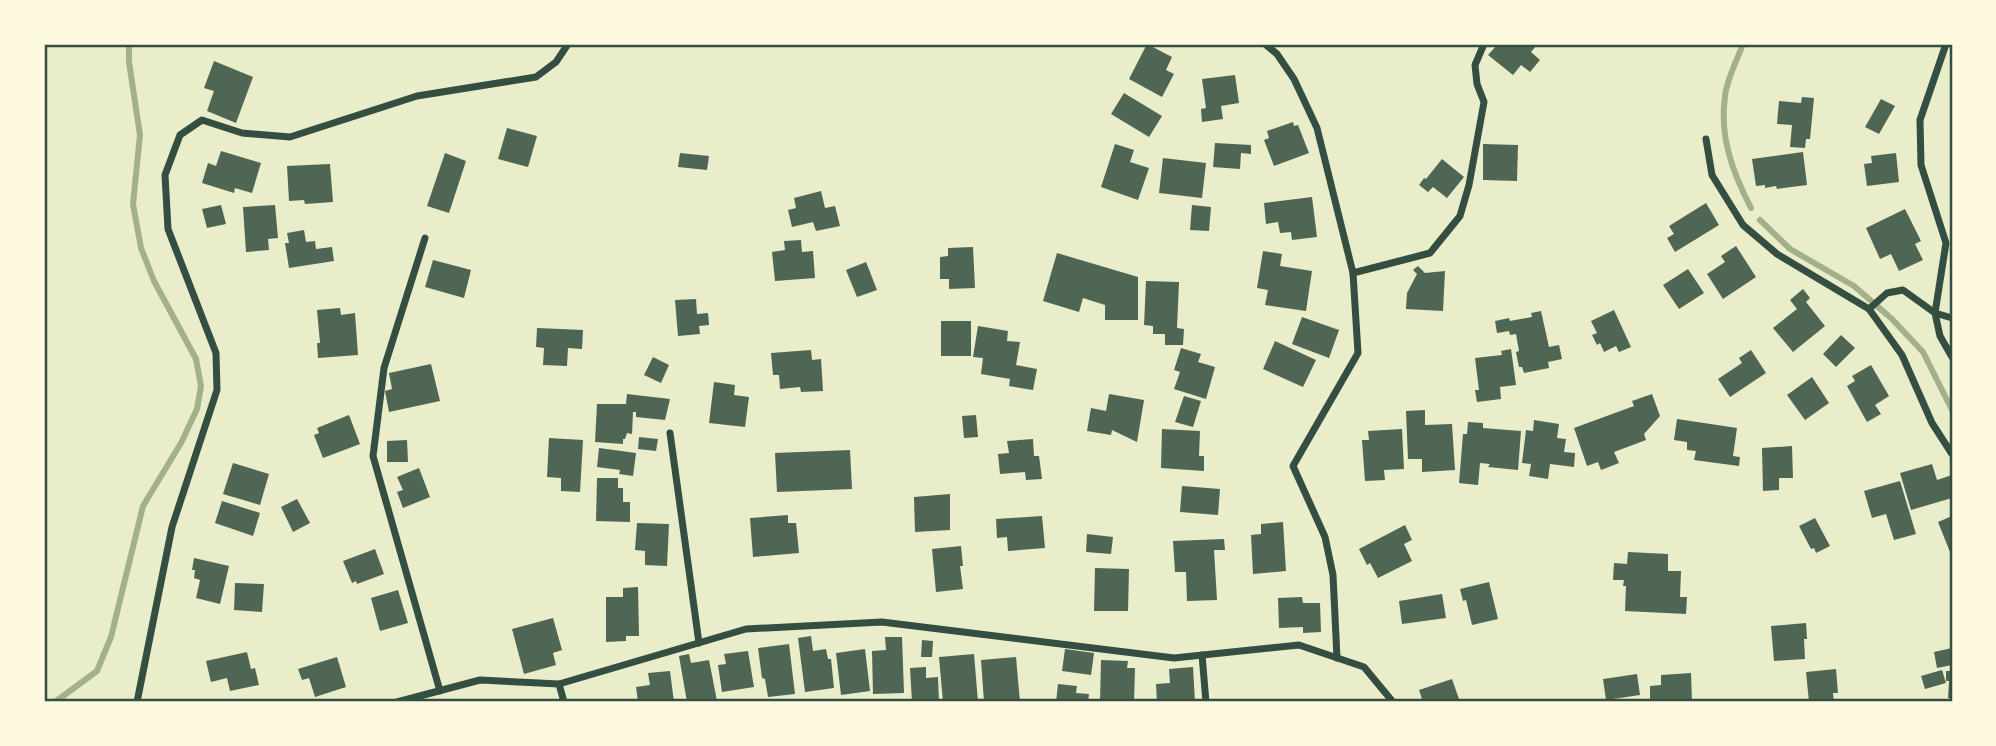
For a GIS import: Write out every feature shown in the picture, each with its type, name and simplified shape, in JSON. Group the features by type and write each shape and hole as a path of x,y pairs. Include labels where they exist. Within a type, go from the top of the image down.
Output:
{"street":[{"path":"136,702 172,527 217,390 216,353 168,229 165,174 180,135 202,120 242,133 290,137 417,96 536,77 556,62 568,44"},
{"path":"1265,44 1277,54 1294,79 1317,128 1353,273 1358,353 1293,466 1325,537 1333,575 1337,658"},
{"path":"1353,273 1430,253 1460,216 1469,185 1484,102 1477,84 1475,65 1484,44"},
{"path":"1946,44 1920,120 1921,165 1946,243 1935,313 1940,336 1952,358"},
{"path":"1706,139 1712,174 1743,225 1776,254 1870,308 1902,355 1932,423 1952,454"},
{"path":"425,238 384,368 373,456 440,691"},
{"path":"1870,308 1887,293 1903,290 1935,313 1952,318"},
{"path":"670,433 699,643"},
{"path":"397,702 480,680 559,684 746,629 882,622 1174,658 1299,645 1364,667 1393,702"},
{"path":"1202,655 1206,702"},
{"path":"559,684 564,702"}],"building":[{"path":"1147,44 1172,57 1166,70 1174,74 1162,97 1129,79"},
{"path":"1498,44 1534,44 1536,46 1531,52 1540,60 1530,72 1521,65 1513,75 1488,55"},
{"path":"214,61 253,77 236,123 207,111 214,91 204,88"},
{"path":"1235,75 1239,103 1221,106 1223,119 1202,122 1201,109 1206,108 1202,79"},
{"path":"1124,93 1162,116 1149,137 1111,114"},
{"path":"1802,97 1814,98 1810,139 1806,139 1805,148 1790,147 1792,125 1777,124 1779,101 1801,103"},
{"path":"1881,99 1895,106 1879,134 1865,127"},
{"path":"1293,122 1294,126 1298,125 1309,153 1274,166 1264,140 1269,138 1267,131"},
{"path":"507,128 537,136 528,167 498,159"},
{"path":"1215,143 1251,145 1251,154 1241,153 1240,169 1213,167"},
{"path":"1115,144 1134,150 1130,162 1149,168 1138,200 1101,187"},
{"path":"1483,144 1518,145 1517,181 1483,180"},
{"path":"221,151 261,163 252,193 235,188 234,193 202,183 208,163 216,166"},
{"path":"1803,152 1807,185 1777,189 1776,186 1756,186 1752,159"},
{"path":"445,153 466,161 449,213 427,206"},
{"path":"680,153 709,156 707,170 678,167"},
{"path":"1896,153 1899,182 1867,186 1864,164 1872,163 1871,156"},
{"path":"1163,158 1206,163 1202,198 1159,193"},
{"path":"1442,159 1464,177 1447,198 1433,187 1428,192 1419,185"},
{"path":"330,164 333,202 305,204 304,200 289,201 287,166"},
{"path":"821,191 825,208 835,206 840,226 816,231 813,222 792,227 788,210 796,208 794,198"},
{"path":"1312,197 1317,237 1292,240 1291,232 1280,233 1278,222 1266,224 1264,203"},
{"path":"1706,203 1719,225 1675,252 1667,238 1674,234 1669,226"},
{"path":"221,205 226,224 207,228 202,209"},
{"path":"275,205 278,238 268,239 269,250 246,252 243,207"},
{"path":"1192,205 1211,207 1209,231 1190,230"},
{"path":"1905,209 1921,241 1915,244 1923,260 1899,271 1891,254 1880,259 1866,228"},
{"path":"304,230 306,242 315,241 316,249 332,247 334,261 289,268 285,243 289,243 287,233"},
{"path":"801,240 802,252 813,251 815,278 775,281 772,252 785,250 784,241"},
{"path":"1736,246 1756,277 1723,299 1707,274 1725,262 1721,256"},
{"path":"973,247 975,288 949,289 949,279 940,279 940,257 948,256 948,248"},
{"path":"1263,251 1282,254 1280,266 1312,271 1306,311 1265,305 1268,290 1257,288"},
{"path":"1057,253 1138,277 1138,320 1105,320 1105,305 1083,298 1079,312 1043,301"},
{"path":"433,260 471,270 464,298 425,287"},
{"path":"866,262 877,290 857,297 846,270"},
{"path":"1418,266 1425,273 1445,271 1443,311 1406,309 1407,293 1417,274 1413,270"},
{"path":"1688,269 1704,293 1679,309 1663,285"},
{"path":"1146,281 1179,282 1177,328 1184,329 1183,345 1165,345 1165,334 1153,334 1153,326 1144,325"},
{"path":"1803,289 1810,298 1806,302 1825,326 1793,352 1773,328 1797,309 1790,300"},
{"path":"696,299 697,314 708,313 709,325 699,326 700,334 678,336 675,300"},
{"path":"340,308 341,315 355,313 358,355 318,358 317,343 320,343 317,310"},
{"path":"1614,310 1631,347 1619,352 1616,346 1604,352 1592,335 1597,333 1591,321"},
{"path":"1541,311 1549,347 1559,345 1562,359 1548,362 1549,368 1524,373 1522,367 1519,367 1516,334 1510,335 1509,331 1497,333 1495,321 1532,317 1531,313"},
{"path":"1302,317 1339,330 1329,358 1292,344"},
{"path":"941,321 971,321 971,356 941,356"},
{"path":"978,326 1008,331 1007,341 1020,342 1016,365 1037,369 1033,390 1009,386 1010,379 981,374 983,358 973,357"},
{"path":"537,328 583,330 582,349 568,348 567,366 543,365 544,348 536,347"},
{"path":"1841,335 1855,348 1836,367 1823,354"},
{"path":"1275,341 1316,360 1303,387 1263,369"},
{"path":"1181,348 1201,354 1198,362 1215,367 1206,399 1174,389 1180,372 1174,370"},
{"path":"1511,349 1516,385 1500,387 1501,399 1477,402 1475,390 1479,390 1475,358 1502,355 1501,351"},
{"path":"811,350 812,360 821,359 823,391 801,392 800,387 780,389 779,375 773,375 771,353"},
{"path":"1751,350 1766,373 1730,397 1718,379 1742,363 1739,358"},
{"path":"653,357 669,365 661,383 644,375"},
{"path":"431,364 440,401 389,412 385,391 392,389 389,373"},
{"path":"1871,365 1889,396 1875,405 1881,414 1867,422 1847,386 1855,381 1852,376"},
{"path":"1812,377 1829,403 1805,420 1787,395"},
{"path":"714,382 735,385 734,395 749,397 745,427 709,423"},
{"path":"627,394 670,399 665,420 636,417 636,412 633,412 632,434 627,433 623,444 595,442 597,404 626,404"},
{"path":"1109,394 1144,400 1137,442 1112,430 1111,435 1087,431 1091,408 1106,411"},
{"path":"1652,394 1660,416 1644,434 1646,440 1614,452 1619,463 1601,470 1598,462 1587,466 1574,428 1634,406 1632,401"},
{"path":"1184,396 1201,401 1193,427 1175,422"},
{"path":"1425,410 1425,425 1452,424 1455,470 1422,472 1422,459 1408,459 1406,411"},
{"path":"349,415 360,444 323,458 314,435 319,433 317,428"},
{"path":"976,415 978,437 964,438 962,416"},
{"path":"1677,419 1737,428 1733,456 1740,457 1739,466 1694,460 1696,451 1687,450 1687,442 1674,440"},
{"path":"1534,420 1559,424 1557,438 1566,439 1564,452 1575,453 1574,467 1550,464 1548,479 1529,476 1531,464 1522,463 1526,430 1533,431"},
{"path":"1468,422 1483,423 1483,428 1521,431 1518,470 1488,467 1490,464 1480,463 1478,485 1459,483 1463,434 1467,434"},
{"path":"1162,429 1200,431 1199,456 1204,456 1204,471 1161,468"},
{"path":"1402,429 1404,469 1384,470 1385,480 1365,481 1362,440 1369,440 1368,431"},
{"path":"639,437 658,439 656,451 638,449"},
{"path":"549,438 583,440 580,492 561,491 561,478 547,477"},
{"path":"1033,439 1034,456 1039,456 1042,479 1026,480 1025,472 1000,474 998,454 1009,453 1007,441"},
{"path":"407,440 408,462 387,462 387,441"},
{"path":"1792,446 1793,478 1779,478 1779,490 1763,491 1762,448"},
{"path":"599,448 636,453 633,476 619,474 620,470 597,467"},
{"path":"850,450 852,489 777,492 775,453"},
{"path":"233,463 269,474 260,505 223,494"},
{"path":"1932,464 1937,480 1952,475 1952,498 1911,510 1900,473"},
{"path":"419,468 430,497 403,508 397,492 403,490 397,477"},
{"path":"597,478 618,478 618,488 623,488 623,502 630,502 630,522 596,521"},
{"path":"1900,481 1916,534 1894,540 1886,514 1872,518 1864,491"},
{"path":"1182,486 1220,489 1218,515 1180,512"},
{"path":"950,494 950,530 915,532 914,497"},
{"path":"297,499 310,523 293,532 281,507"},
{"path":"222,501 260,513 253,536 215,523"},
{"path":"788,515 788,523 796,523 799,553 753,557 750,518"},
{"path":"1042,516 1045,548 1008,551 1007,537 997,538 996,519"},
{"path":"1952,516 1952,557 1938,522"},
{"path":"1815,518 1830,546 1816,553 1799,526"},
{"path":"1283,522 1286,571 1253,574 1251,535 1261,534 1261,524"},
{"path":"637,523 669,524 667,566 645,565 645,551 635,550"},
{"path":"1405,525 1412,540 1404,544 1412,561 1378,578 1359,549"},
{"path":"1087,534 1113,537 1111,554 1086,552"},
{"path":"1224,539 1225,550 1214,550 1217,600 1187,601 1186,572 1175,572 1173,541"},
{"path":"961,546 963,589 936,592 932,549"},
{"path":"375,549 384,574 357,584 356,581 352,583 343,561"},
{"path":"1628,552 1668,554 1668,571 1681,571 1680,597 1687,597 1686,614 1625,611 1624,580 1613,580 1614,563 1627,564"},
{"path":"194,558 229,566 220,604 196,598 200,580 194,578"},
{"path":"1095,568 1129,569 1128,611 1094,611"},
{"path":"1489,582 1498,619 1472,625 1466,600 1463,601 1460,589"},
{"path":"235,583 264,584 262,612 234,610"},
{"path":"638,587 639,636 626,636 626,641 606,642 606,597 623,597 623,588"},
{"path":"398,590 408,623 380,631 371,598"},
{"path":"1442,594 1446,618 1402,624 1399,601"},
{"path":"1302,597 1303,603 1320,603 1321,632 1303,633 1303,627 1279,628 1278,598"},
{"path":"553,618 562,650 553,653 556,665 524,674 512,629"},
{"path":"1806,623 1805,659 1774,661 1771,626"},
{"path":"811,636 813,651 826,649 828,659 831,659 834,688 805,692 798,638"},
{"path":"885,637 902,637 904,693 873,694 872,651 886,650"},
{"path":"922,640 933,641 932,657 921,657"},
{"path":"789,644 795,694 768,697 758,648"},
{"path":"1952,648 1952,665 1937,668 1934,652"},
{"path":"865,649 870,691 841,695 836,653"},
{"path":"1065,649 1094,653 1091,675 1062,671"},
{"path":"748,651 754,687 722,692 718,665 726,664 724,654"},
{"path":"247,652 259,685 230,691 227,678 211,682 206,661"},
{"path":"689,654 691,663 709,660 717,701 687,702 679,656"},
{"path":"974,654 978,702 943,702 939,657"},
{"path":"337,657 346,687 315,697 309,678 302,680 298,669"},
{"path":"1016,657 1020,702 984,702 981,660"},
{"path":"1101,660 1128,661 1127,668 1135,668 1134,702 1100,702"},
{"path":"926,667 926,678 938,677 939,702 912,702 910,668"},
{"path":"1193,667 1195,702 1157,702 1156,684 1170,683 1169,669"},
{"path":"1836,669 1838,693 1833,693 1834,702 1809,702 1806,672"},
{"path":"1942,670 1946,683 1925,689 1921,676"},
{"path":"670,671 674,702 638,701 636,687 650,685 648,673"},
{"path":"1946,671 1952,671 1952,698 1948,698 1949,681 1946,681"},
{"path":"1691,673 1692,702 1650,702 1650,686 1661,685 1661,675"},
{"path":"1637,674 1640,695 1606,700 1603,679"},
{"path":"1452,679 1460,702 1423,702 1419,690"},
{"path":"1058,684 1077,686 1076,693 1089,694 1088,702 1056,702"}],"waterway":[{"path":"55,702 97,671 111,637 143,506 181,443 197,409 201,386 196,359 154,281 141,248 133,204 140,135 129,62 129,44"},
{"path":"1743,44 1726,90 1724,126 1733,168 1751,208"},
{"path":"1760,220 1790,249 1854,286 1892,319 1923,352 1952,410"}]}
